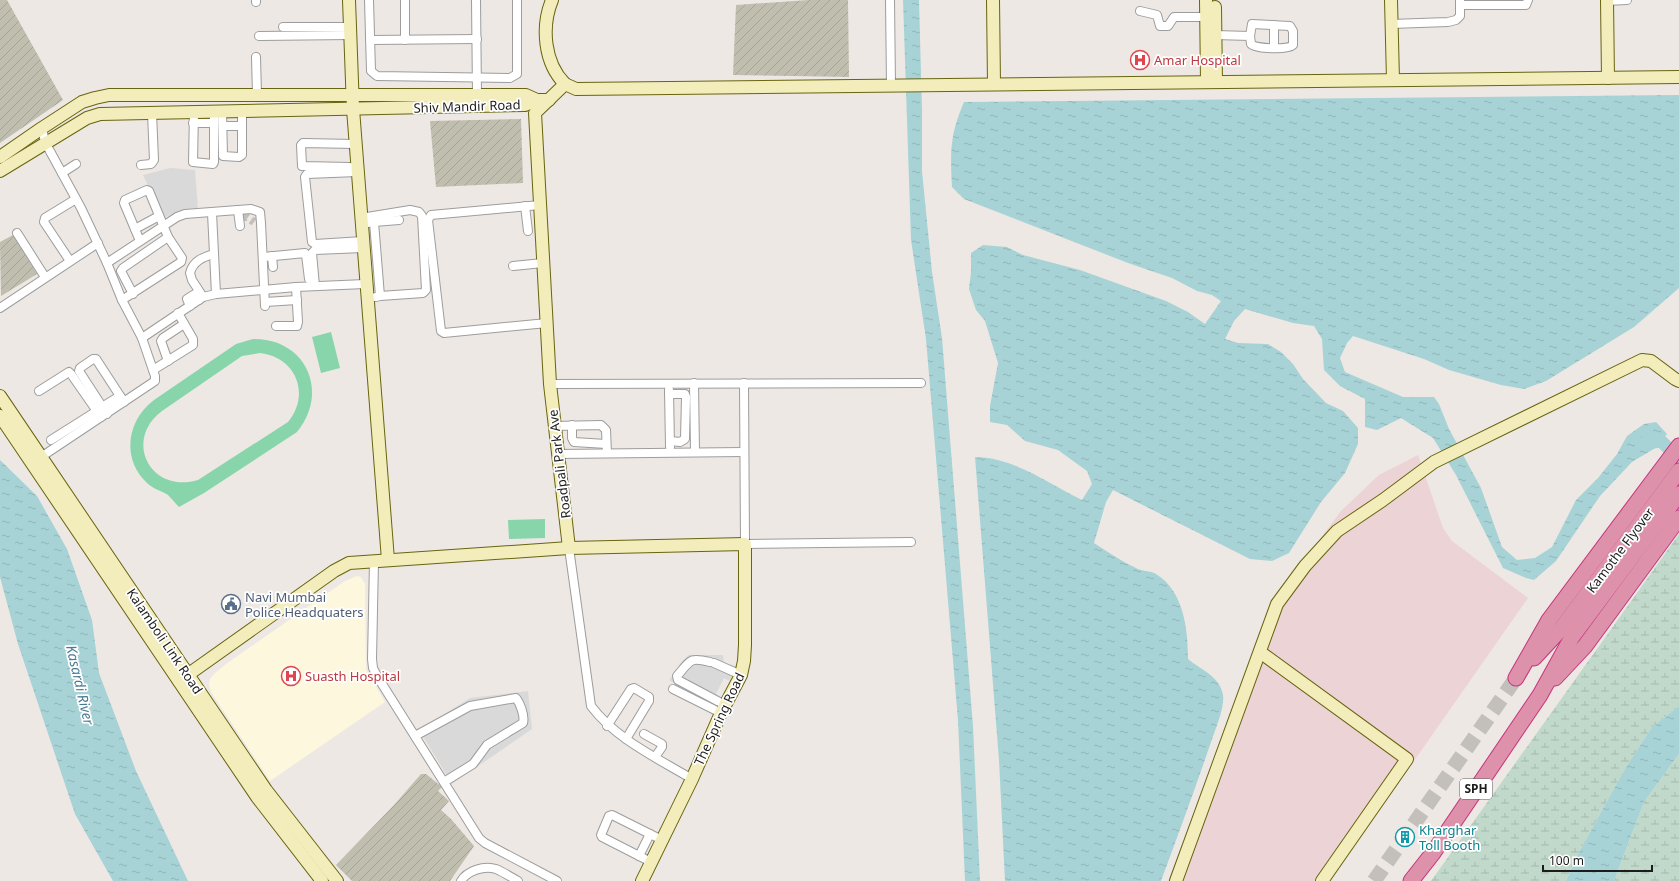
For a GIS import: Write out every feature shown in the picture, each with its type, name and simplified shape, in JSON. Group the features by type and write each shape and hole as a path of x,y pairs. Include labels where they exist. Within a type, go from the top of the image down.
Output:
{"highway":[{"name":"SPH","path":"1566,633 1516,678 1549,620 1679,446"},
{"name":"Kamothe Flyover","path":"1566,633 1679,471"},
{"name":"Kamothe Flyover","path":"1566,633 1679,494"},
{"path":"1540,695 1585,646 1679,518"},
{"name":"SPH","path":"1411,881 1433,853 1540,695 1566,633"}],"street":[{"path":"350,0 352,109 388,560"},
{"path":"369,0 371,72 376,76 510,78 517,74 517,0"},
{"path":"405,0 405,40"},
{"path":"476,0 477,95"},
{"path":"552,0 546,15 547,45 556,73 566,84 576,89 934,84 1679,78"},
{"path":"890,0 894,85"},
{"path":"993,0 994,84"},
{"path":"1206,0 1211,82"},
{"path":"1211,82 1215,35 1215,0"},
{"path":"1391,0 1393,80"},
{"path":"1391,24 1448,22 1456,20 1460,16 1460,3 1504,3 1526,5 1528,0"},
{"path":"1608,78 1607,0 1626,0"},
{"path":"1140,11 1157,15 1160,26 1162,27 1168,26 1174,17 1207,17"},
{"path":"1252,24 1292,27 1293,45 1287,48 1253,46 1251,44 1250,36 1252,24"},
{"path":"1274,25 1274,48"},
{"path":"283,27 350,31"},
{"path":"259,36 350,31"},
{"path":"1215,35 1250,36"},
{"path":"370,40 477,39"},
{"path":"256,57 257,95"},
{"name":"Roadpali Park Ave","path":"566,84 543,100 536,113 550,384 568,548 589,700 591,706 607,726 692,779"},
{"name":"Shiv Mandir Road","path":"0,157 82,102 102,96 352,94 526,95 543,100"},
{"name":"Shiv Mandir Road","path":"0,171 45,142 93,115 115,112 152,113 194,118 242,110 352,109 525,104 543,100"},
{"path":"217,115 223,126 223,156 240,157 242,155 242,110"},
{"path":"142,165 151,164 154,160 152,113"},
{"path":"194,118 193,162 213,164 217,115"},
{"path":"223,126 241,126"},
{"path":"41,457 69,434 102,412 155,381 155,376 142,338 122,300 98,243 45,142 42,128"},
{"path":"355,144 303,144 301,145 302,166 357,170"},
{"path":"62,173 76,164"},
{"path":"357,170 307,174 305,177 312,242 315,244 363,244"},
{"path":"122,300 181,262 182,258 168,237 150,191 147,190 124,200 140,241"},
{"path":"70,260 44,222 45,218 76,199"},
{"path":"540,205 431,215 428,220 441,332 444,333 547,323"},
{"path":"525,206 528,231"},
{"path":"107,263 177,217 185,214 212,213 239,215 257,210 260,212 258,237 273,267"},
{"path":"361,221 410,210 419,212 422,216 427,287 423,293 366,298"},
{"path":"212,213 209,258 216,294"},
{"path":"239,215 240,226"},
{"path":"135,229 159,216"},
{"path":"374,219 399,220"},
{"path":"374,219 380,296"},
{"path":"16,233 45,277"},
{"path":"133,294 121,271 123,268 168,237"},
{"path":"0,308 70,260 98,243"},
{"path":"313,286 312,253 315,250 363,244"},
{"path":"268,256 305,253 313,286"},
{"path":"268,256 265,304 297,300"},
{"path":"201,298 190,273 193,265 209,258"},
{"path":"513,266 543,263"},
{"path":"142,338 201,298 216,294 296,287 365,284"},
{"path":"276,326 297,326 296,287"},
{"path":"153,370 193,345 193,340 178,313"},
{"path":"168,361 161,341 163,338 184,324"},
{"path":"102,412 79,371 80,368 93,359 96,359 122,399"},
{"path":"1176,881 1277,604 1305,566 1337,531 1383,500 1434,462 1642,360 1651,361 1679,381"},
{"path":"39,391 69,372 102,412"},
{"path":"744,383 745,544"},
{"path":"550,384 921,383"},
{"path":"669,384 670,452"},
{"path":"694,384 695,452"},
{"path":"669,394 685,394 686,397 685,439 680,442 670,442"},
{"name":"Kalamboli Link Road","path":"0,396 184,678 257,797 322,881"},
{"name":"Kalamboli Link Road","path":"0,416 184,678 266,790 337,881"},
{"path":"572,425 572,438 574,442 606,444"},
{"path":"554,426 601,425 606,430 607,453"},
{"path":"52,440 69,434"},
{"path":"557,454 744,452"},
{"path":"184,678 334,571 349,563 568,548 911,542"},
{"name":"The Spring Road","path":"642,881 692,779 723,709 741,675 745,645 745,544"},
{"path":"374,561 373,668 479,838 485,843 557,881"},
{"path":"1260,652 1408,759 1322,881"},
{"path":"723,709 678,680 677,676 691,660 695,659 712,663 741,675"},
{"path":"607,726 631,689 634,688 649,697 649,701 626,739"},
{"path":"674,689 723,709"},
{"path":"415,736 470,706 516,698 519,702 524,719 523,723 487,745 473,764 444,782"},
{"path":"636,745 645,732 662,744 662,747 655,757"},
{"path":"651,862 602,837 601,834 609,816 612,815 662,840"},
{"path":"639,856 650,834"},
{"path":"461,881 464,876 470,872 478,869 494,868 518,881"}],"shaded area":[{"path":"0,0 7,0 63,100 0,143"},
{"path":"809,0 848,0 849,77 733,75 736,5"},
{"path":"521,119 523,183 436,187 430,121"},
{"path":"170,168 195,170 198,209 181,210 164,218 143,175"},
{"path":"13,235 37,274 1,296 0,242"},
{"path":"1418,455 1443,528 1452,541 1528,598 1330,881 1168,881 1273,607 1293,575 1341,511 1379,475"},
{"name":"Suasth Hospital","path":"357,576 361,577 365,584 366,669 385,702 270,781 211,692 209,685 210,679 226,664 345,581"},
{"path":"688,655 723,655 724,663 737,666 729,681 724,678 716,694 721,698 716,707 669,680"},
{"path":"528,691 532,729 452,784 419,730 470,698"},
{"path":"421,774 426,774 442,787 438,791 449,801 441,810 451,819 474,846 450,881 352,881 336,865 394,805"}],"green space":[{"path":"331,332 340,368 321,373 312,337"},
{"path":"253,339 271,341 287,347 299,357 307,370 312,385 312,400 307,416 297,432 204,493 179,507 168,495 149,485 133,463 131,440 133,429 145,408 154,400 236,344","holes":["260,353 272,356 283,362 291,369 296,378 299,389 295,411 288,422 198,480 181,482 167,479 155,472 147,462 144,449 144,436 150,423 162,411 242,356"]},
{"path":"545,519 545,538 509,539 508,520"},
{"path":"1679,534 1679,706 1652,727 1626,767 1578,854 1566,881 1431,881"},
{"path":"1679,754 1679,881 1614,881 1644,802"}],"water":[{"path":"903,0 919,0 922,171 932,272 942,338 973,726 980,881 965,881 958,720 926,339 911,240"},
{"path":"1679,95 1679,288 1634,327 1546,381 1524,389 1501,385 1449,370 1424,359 1353,336 1347,343 1340,358 1345,372 1403,397 1434,397 1439,404 1449,429 1481,488 1502,547 1517,560 1535,558 1552,547 1576,500 1598,478 1617,454 1627,436 1644,424 1656,422 1667,434 1657,447 1632,462 1600,496 1556,561 1534,580 1526,578 1503,568 1456,475 1433,438 1401,418 1377,430 1365,427 1365,399 1340,386 1324,370 1322,339 1314,326 1293,323 1245,309 1234,321 1225,339 1238,343 1268,344 1281,352 1293,364 1303,379 1326,403 1343,411 1358,428 1358,444 1345,473 1321,502 1289,553 1272,561 1250,559 1113,490 1106,502 1094,543 1138,569 1156,574 1173,590 1185,624 1188,659 1214,678 1218,683 1223,695 1223,706 1193,795 1161,881 1005,881 999,760 975,457 1003,461 1017,466 1082,500 1092,484 1087,471 1058,450 1025,441 1007,425 990,422 990,406 998,363 985,321 976,310 969,289 971,253 983,245 1007,247 1023,255 1080,270 1166,301 1188,312 1205,324 1221,301 1212,295 1197,291 1172,278 1128,263 964,199 952,187 951,153 956,124 964,102"},
{"name":"Kasardi River","path":"0,460 37,496 67,549 92,620 99,673 136,771 188,881 113,881 75,814 18,644 0,577"},
{"path":"1679,706 1679,754 1644,802 1614,881 1566,881 1578,854 1626,767 1652,727"}],"waterway":[{"path":"1644,443 1661,441 1679,459"}],"tunnel":[{"path":"240,217 247,217 254,222"},
{"path":"1374,881 1516,678"}],"place":[{"name":"Amar Hospital","path":"1140,60"},
{"name":"Navi Mumbai Police Headquaters","path":"231,604"},
{"name":"Suasth Hospital","path":"291,676"},
{"name":"Kharghar Toll Booth","path":"1405,837"}]}
